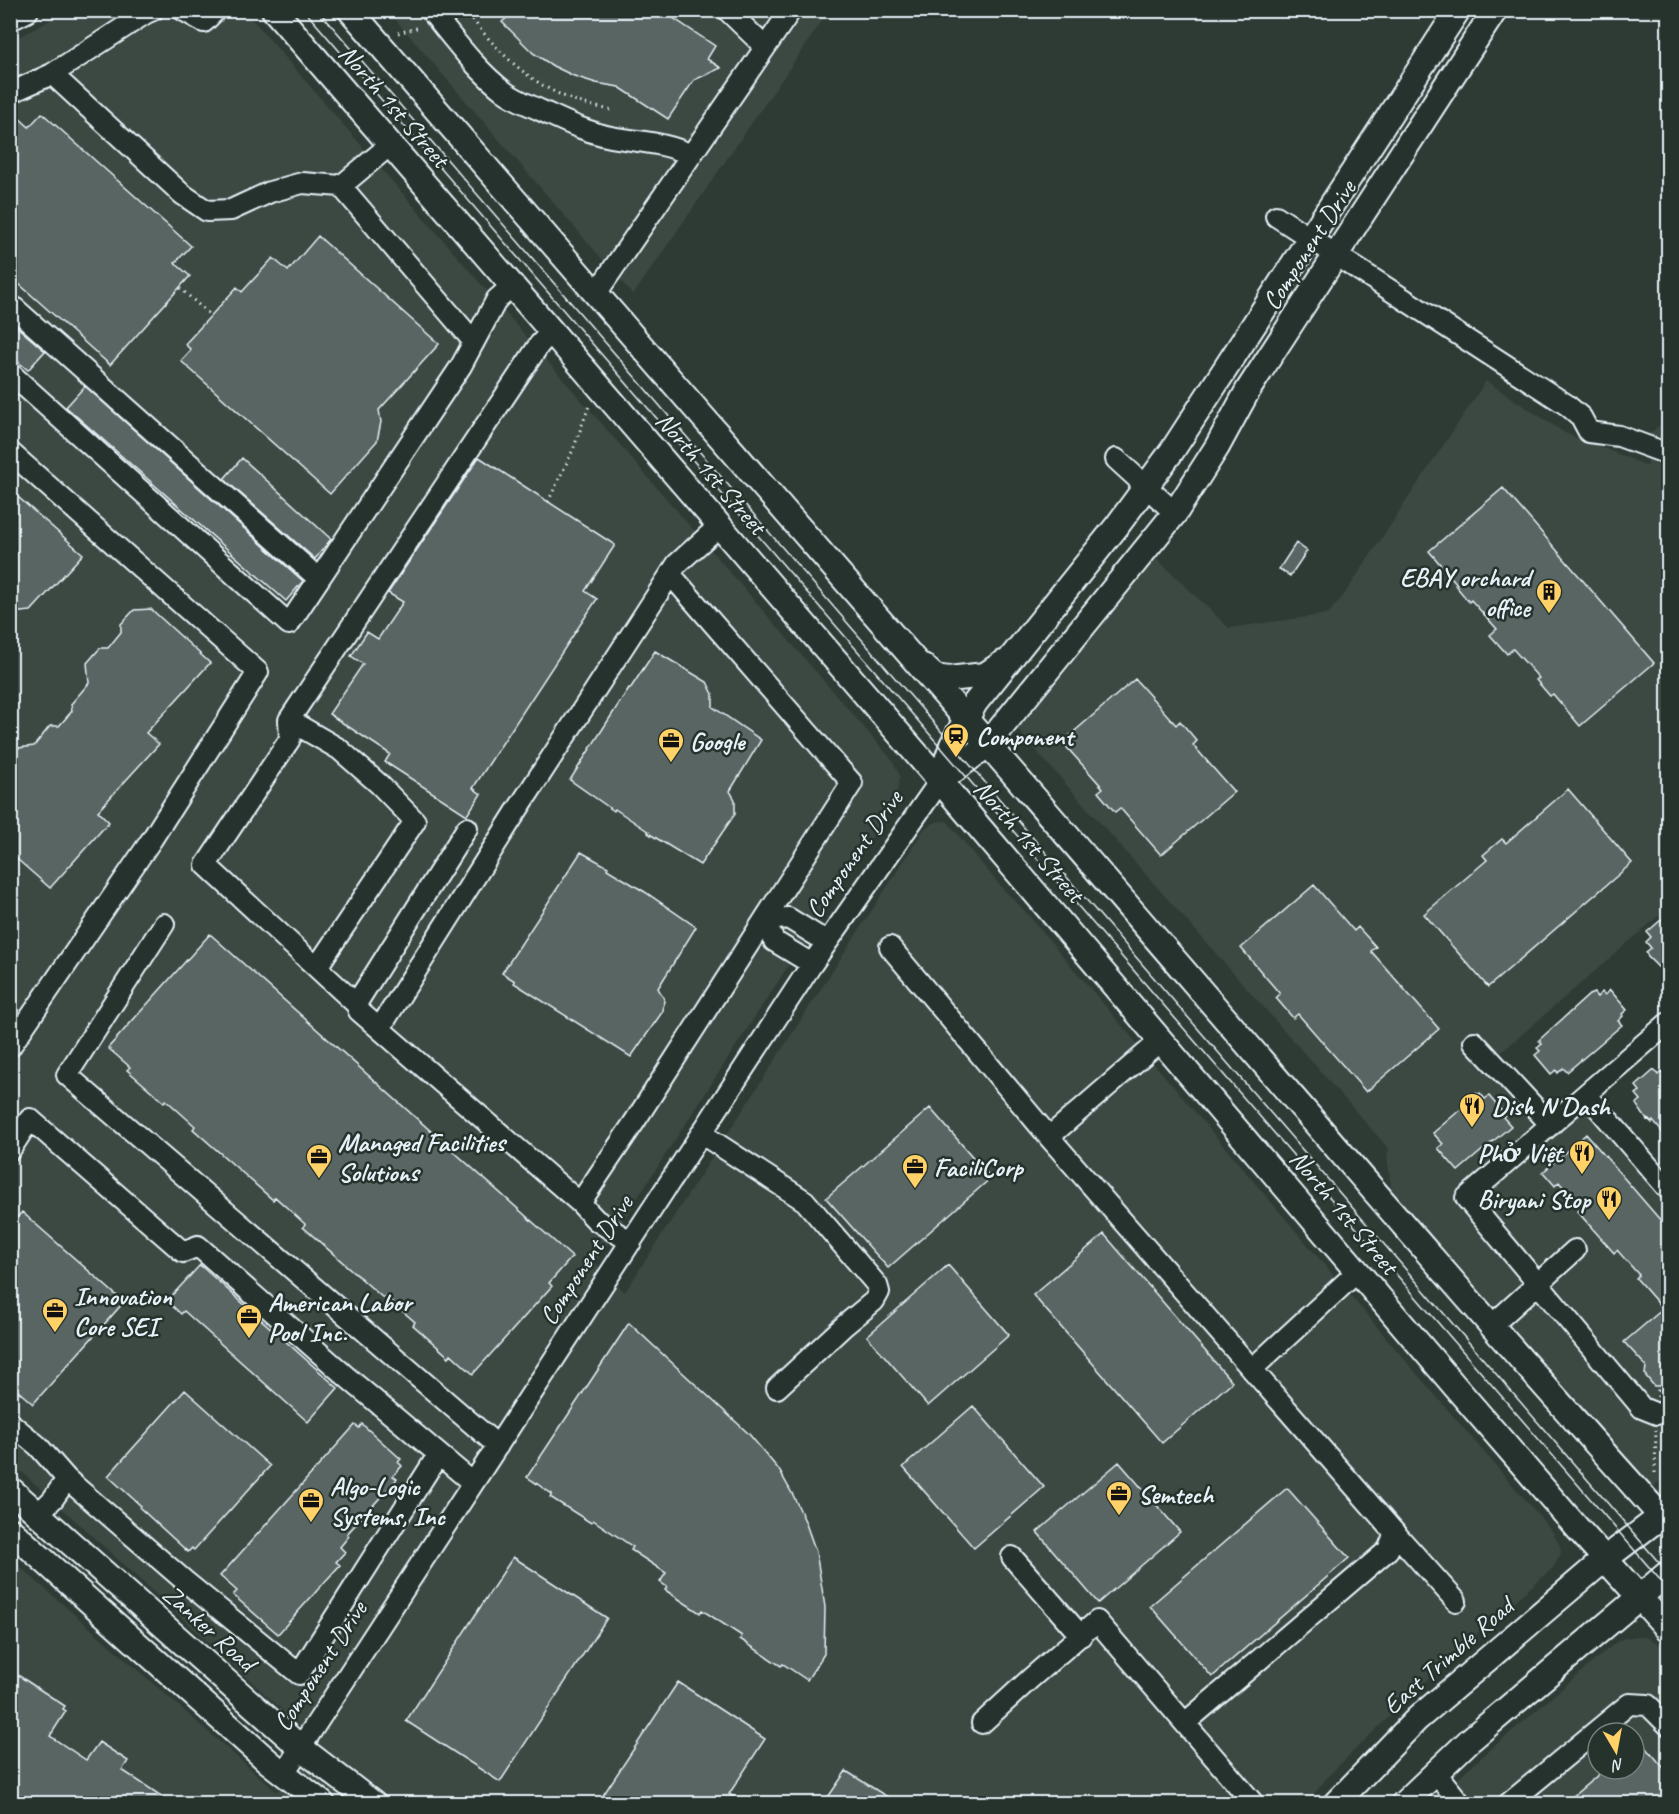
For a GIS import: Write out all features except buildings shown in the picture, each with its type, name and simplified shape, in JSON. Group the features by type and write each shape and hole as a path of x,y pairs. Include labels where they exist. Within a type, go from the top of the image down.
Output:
{"main road":[{"path":"10,18 26,10"},
{"name":"North 1st Street","path":"274,10 940,781 1357,1272 1668,1629"},
{"name":"North 1st Street","path":"350,10 1491,1326 1666,1517"},
{"name":"Component Drive","path":"940,781 952,744 965,719 1172,451 1458,10"},
{"name":"Component Drive","path":"940,781 987,745 1174,513 1217,447 1248,390 1495,10"},
{"path":"904,650 935,677 949,679 985,675 1010,658"},
{"name":"Zanker Road","path":"10,1489 301,1748 374,1803"},
{"name":"East Trimble Road","path":"1335,1803 1417,1719 1605,1559 1666,1517"},
{"path":"10,1530 284,1773 323,1803"},
{"path":"1403,1803 1435,1772 1668,1573"}],"street":[{"path":"10,93 52,74 153,10"},
{"path":"183,10 204,22 216,10"},
{"path":"430,10 484,72 505,92 523,102 568,124 611,137 641,140 677,148 691,155"},
{"path":"727,10 765,47"},
{"path":"595,295 791,10"},
{"path":"52,74 182,194 207,211 231,210 270,192 302,183 341,186 390,145"},
{"path":"341,186 474,342"},
{"path":"1276,216 1568,405 1581,417 1589,432 1619,436 1668,454"},
{"path":"10,373 289,624 461,366 497,299 512,286"},
{"path":"10,304 319,579"},
{"path":"550,332 538,345 289,720 290,739 206,865 356,1004 359,1011 580,1203 596,1220 631,1242"},
{"path":"10,452 258,672 152,839 10,1047"},
{"path":"1116,459 1174,513"},
{"path":"380,1028 516,812 677,564 719,526"},
{"path":"580,1203 852,783 671,575"},
{"path":"289,720 339,749 379,784 415,821 317,968"},
{"name":"Component Drive","path":"284,1773 812,964 940,781"},
{"path":"356,1004 467,828"},
{"path":"764,920 788,918 827,942"},
{"path":"764,920 774,941 812,964"},
{"path":"164,924 67,1075 498,1446"},
{"path":"890,947 1049,1137 1456,1601"},
{"path":"1668,1023 1466,1198 1642,1408 1657,1414 1668,1412"},
{"path":"1049,1137 1161,1040"},
{"path":"1474,1042 1551,1125"},
{"path":"1586,1094 1668,1189"},
{"path":"10,1150 30,1119 183,1252 198,1246 473,1483"},
{"path":"702,1134 805,1201 877,1285 879,1292 874,1301 777,1388"},
{"path":"1491,1326 1575,1250"},
{"path":"1252,1369 1357,1272"},
{"path":"10,1423 38,1446 67,1479 186,1582 299,1674 438,1455"},
{"path":"38,1514 53,1499 67,1479"},
{"path":"1185,1723 1388,1550 1395,1533"},
{"path":"1012,1557 1081,1636"},
{"path":"982,1723 1097,1622 1254,1803"},
{"path":"1508,1803 1629,1704 1648,1705 1668,1725"},
{"path":"1435,1772 1461,1803"}],"path":[{"path":"465,10 497,50 515,67 552,92 580,103 615,111"},
{"path":"180,288 211,316"},
{"path":"548,502 573,450 590,404"}],"shaded area":[{"path":"63,11 245,11 893,761 900,776 896,800 595,1263 625,1292 925,828 936,822 947,821 1552,1531 1561,1553 1553,1568 1458,1650 1330,1774 1306,1804 11,1803 10,1558 277,1792 314,1739 10,1461 11,41"},
{"path":"388,11 829,11 633,295"},
{"path":"1486,381 1565,433 1648,466 1647,436 1668,418 1668,908 1491,1061 1550,1125 1586,1094 1668,1189 1668,1475 1649,1490 1391,1188 1387,1156 1389,1149 1017,729 1154,556 1229,628 1328,614 1344,595"},
{"path":"1647,1637 1662,1646 1668,1653 1668,1803 1432,1804 1469,1768 1615,1643 1624,1638"}],"tram line":[{"path":"304,10 1668,1589"},
{"path":"318,10 1668,1573"}],"place":[{"name":"EBAY orchard office","path":"1549,615"},
{"name":"Component","path":"956,759"},
{"name":"Google","path":"671,764"},
{"name":"Dish N Dash","path":"1472,1129"},
{"name":"Phở Việt","path":"1582,1176"},
{"name":"Managed Facilities Solutions","path":"319,1180"},
{"name":"FaciliCorp","path":"915,1190"},
{"name":"Biryani Stop","path":"1609,1222"},
{"name":"Innovation Core SEI","path":"55,1334"},
{"name":"American Labor Pool Inc.","path":"249,1340"},
{"name":"Semtech","path":"1119,1517"},
{"name":"Algo-Logic Systems, Inc","path":"311,1524"}]}
